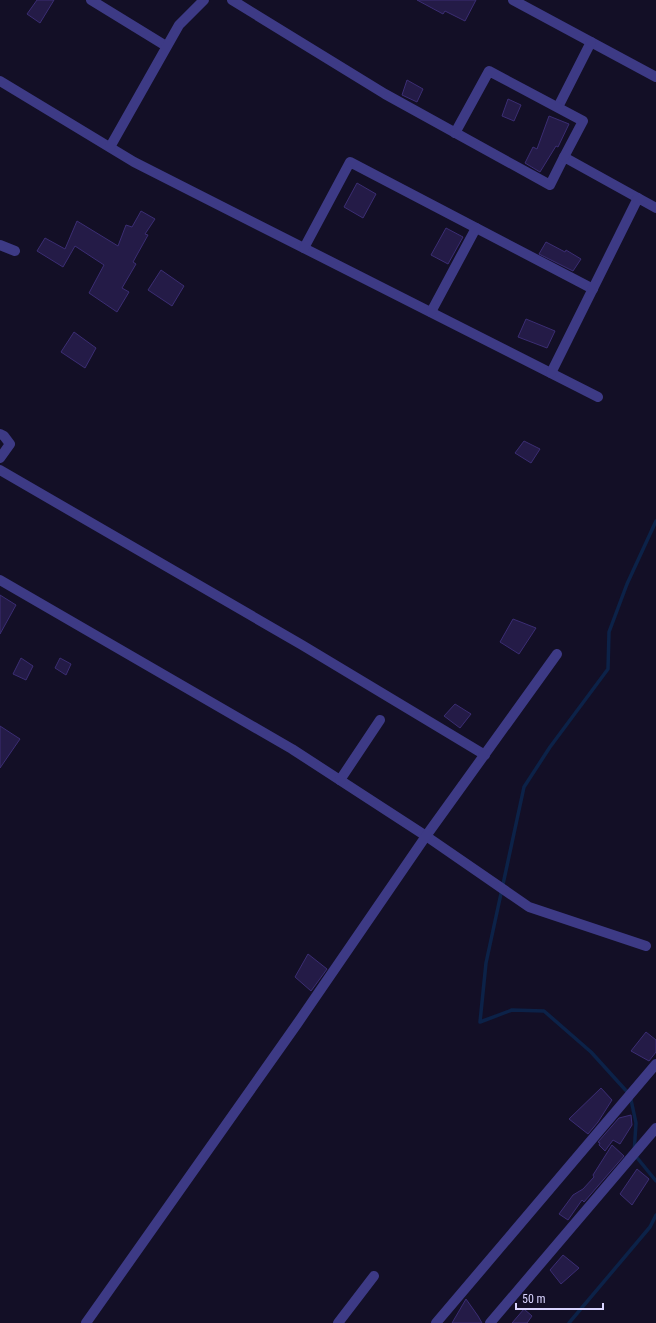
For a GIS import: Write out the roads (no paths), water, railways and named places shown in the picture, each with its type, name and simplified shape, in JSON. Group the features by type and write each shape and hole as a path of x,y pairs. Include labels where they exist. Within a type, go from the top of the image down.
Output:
{"street":[{"path":"91,0 166,46"},
{"path":"110,147 179,25 204,0"},
{"path":"232,0 385,94 550,185 582,121 489,70 456,133"},
{"path":"513,0 656,77"},
{"path":"558,107 591,42"},
{"path":"0,81 134,162 598,397"},
{"path":"564,157 656,208"},
{"path":"304,248 350,162 593,289"},
{"path":"551,373 638,198"},
{"path":"431,312 476,228"},
{"path":"0,245 15,251"},
{"path":"0,434 4,436 10,444 0,458"},
{"path":"0,470 302,645 485,755"},
{"path":"0,580 285,745 426,836 529,907 646,946"},
{"path":"86,1323 297,1024 426,836 557,654"},
{"path":"340,780 380,720"},
{"path":"436,1323 656,1064"},
{"path":"490,1323 656,1128"},
{"path":"338,1323 374,1276"}],"waterway":[{"path":"656,521 627,584 609,632 608,669 550,747 524,787 486,963 480,1022 512,1010 544,1011 591,1052 630,1095 636,1123 634,1154 656,1181"},
{"path":"569,1323 650,1227 656,1215"}]}
